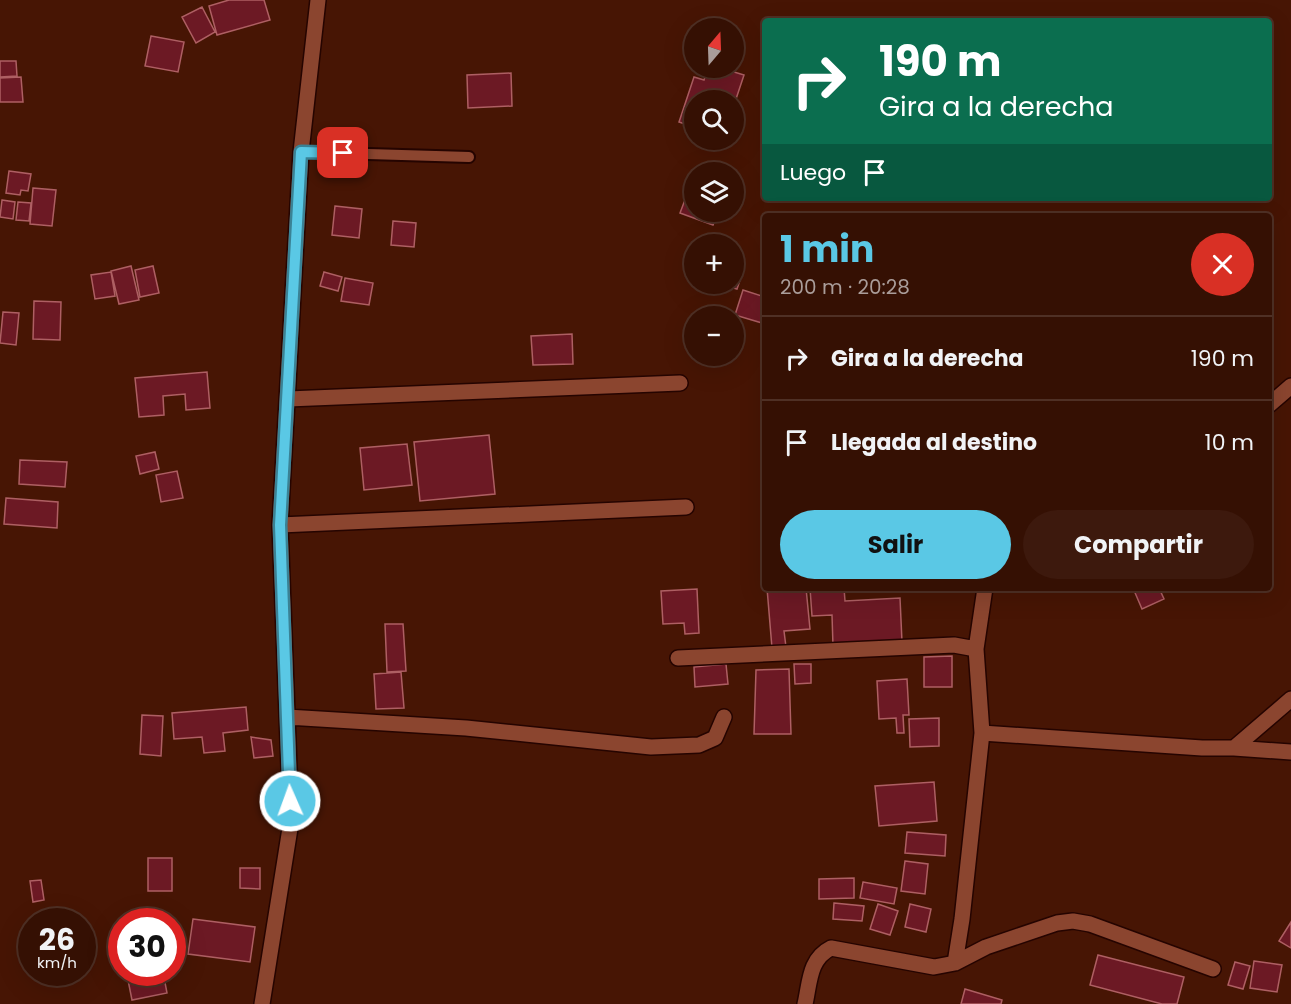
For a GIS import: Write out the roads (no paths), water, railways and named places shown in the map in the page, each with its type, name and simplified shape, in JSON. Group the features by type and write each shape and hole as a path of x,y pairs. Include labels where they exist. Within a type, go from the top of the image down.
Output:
{"street":[{"path":"262,1004 291,822 280,525 301,152 318,0"},
{"path":"288,399 680,383"},
{"path":"1272,402 1291,386"},
{"path":"280,525 686,507"},
{"path":"955,963 962,919 982,733 976,649 985,591"},
{"path":"678,658 954,645 976,649"},
{"path":"1234,748 1291,699"},
{"path":"287,717 466,728 651,747 699,745 715,738 724,717"},
{"path":"982,733 1291,752"},
{"path":"805,1004 814,962 821,953 831,948 934,967 955,963 986,947 1072,921 1090,924 1213,969"}],"lane":[{"path":"301,152 469,157"}]}
